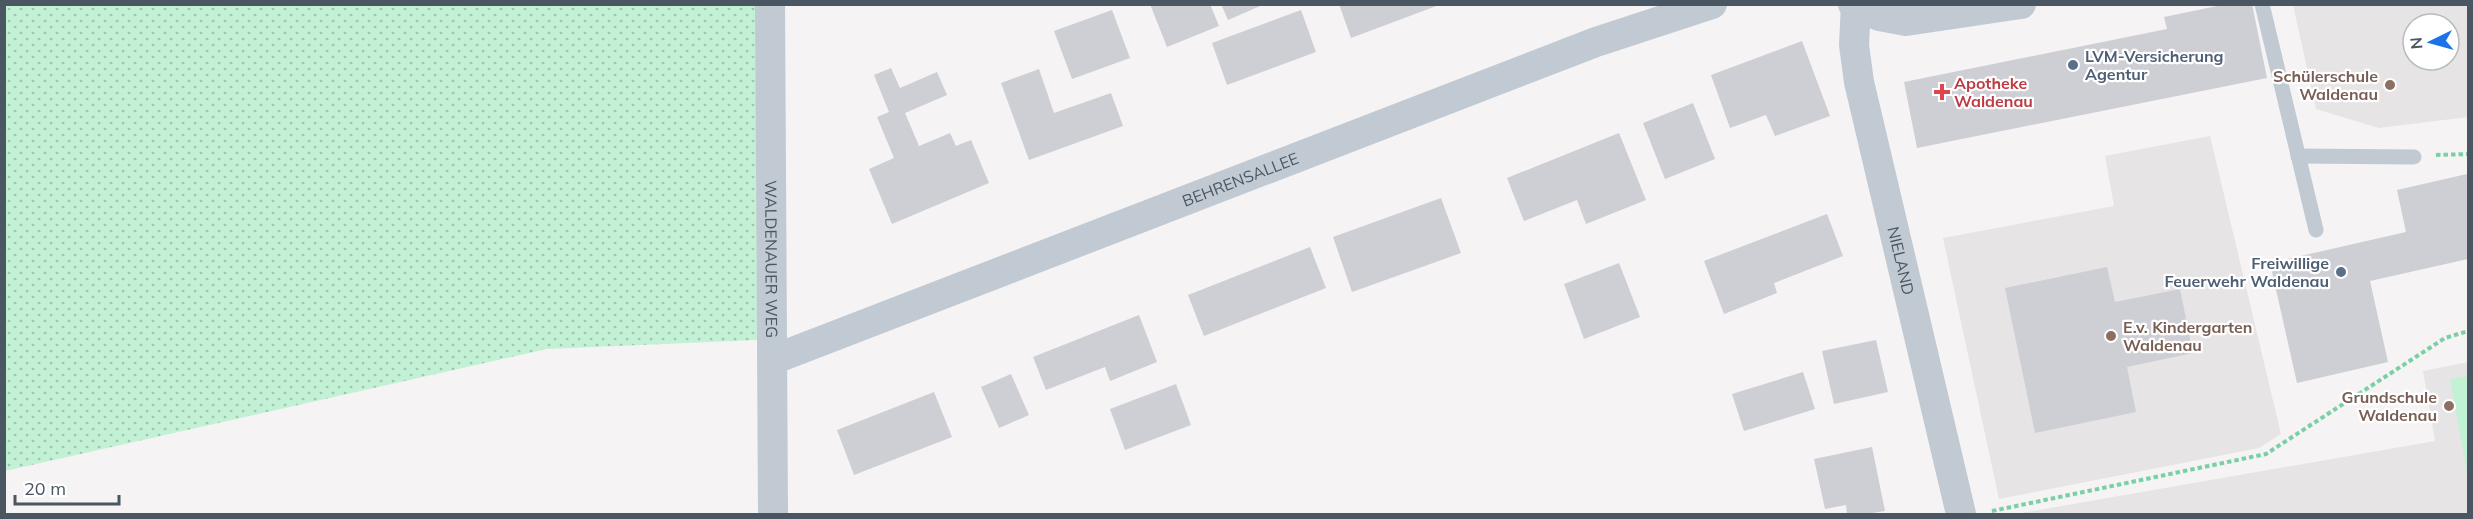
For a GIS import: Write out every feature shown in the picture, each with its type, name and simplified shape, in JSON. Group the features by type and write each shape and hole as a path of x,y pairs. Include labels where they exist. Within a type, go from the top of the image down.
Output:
{"street":[{"name":"WALDENAUER WEG","path":"770,4 773,514"},
{"path":"1855,5 1879,16 1906,21 2021,4"},
{"name":"NIELAND","path":"1855,5 1854,45 1859,82 1974,513"},
{"name":"BEHRENSALLEE","path":"772,360 1596,42 1701,6"}],"lane":[{"path":"2262,4 2316,231"},
{"path":"2298,156 2414,156"}],"path":[{"path":"1974,513 2266,454 2445,338 2469,331"}],"shaded area":[{"name":"Schülerschule Waldenau","path":"2293,5 2468,5 2468,117 2379,128 2316,109"},
{"name":"E.v. Kindergarten Waldenau","path":"2210,136 2281,434 2259,448 1999,499 1943,238 2114,206 2105,156"},
{"name":"Grundschule Waldenau","path":"2468,362 2468,514 2016,514 2435,441 2423,371"}],"green space":[{"path":"4,5 756,5 757,340 547,349 5,471"},
{"path":"2468,376 2468,478 2450,379"}],"building":[{"path":"1150,4 1210,4 1219,26 1167,47"},
{"path":"1221,4 1265,4 1228,20"},
{"path":"1339,4 1439,4 1439,5 1351,38"},
{"path":"2227,4 2252,4 2267,78 1917,148 1904,82 2167,29 2164,17"},
{"path":"1112,10 1130,58 1072,79 1054,31"},
{"path":"1301,10 1316,52 1227,85 1212,43"},
{"path":"1802,41 1830,116 1775,136 1766,115 1730,128 1711,75"},
{"path":"891,68 900,88 937,72 947,95 905,113 919,146 950,133 956,146 971,140 989,183 892,224 869,169 894,158 877,117 889,112 874,75"},
{"path":"1039,69 1054,113 1111,93 1123,126 1029,160 1001,83"},
{"path":"1693,103 1715,159 1665,179 1643,123"},
{"path":"1619,133 1646,200 1586,224 1577,200 1524,221 1507,178"},
{"name":"Freiwillige Feuerwehr Waldenau","path":"2467,174 2468,259 2370,281 2388,362 2297,383 2270,263 2406,232 2397,190"},
{"path":"1441,198 1461,253 1352,292 1333,237"},
{"path":"1827,214 1843,256 1774,283 1777,293 1724,314 1704,261"},
{"path":"1310,247 1326,288 1204,336 1188,295"},
{"path":"1619,263 1640,317 1584,339 1564,284"},
{"path":"2107,267 2115,302 2180,289 2193,353 2127,367 2136,412 2035,433 2005,288"},
{"path":"1139,315 1157,362 1110,381 1105,367 1046,390 1033,357"},
{"path":"1876,340 1888,392 1834,404 1822,351"},
{"path":"1803,372 1815,409 1744,431 1732,394"},
{"path":"1011,374 1029,415 999,428 981,387"},
{"path":"1176,384 1191,425 1125,450 1110,409"},
{"path":"934,392 952,437 854,475 837,430"},
{"path":"1872,447 1885,511 1847,514 1846,505 1825,509 1814,459"}],"place":[{"name":"LVM-Versicherung Agentur","path":"2073,65"},
{"name":"Schülerschule Waldenau","path":"2390,85"},
{"name":"Apotheke Waldenau","path":"1942,92"},
{"name":"Freiwillige Feuerwehr Waldenau","path":"2341,272"},
{"name":"E.v. Kindergarten Waldenau","path":"2111,336"},
{"name":"Grundschule Waldenau","path":"2449,406"}]}
